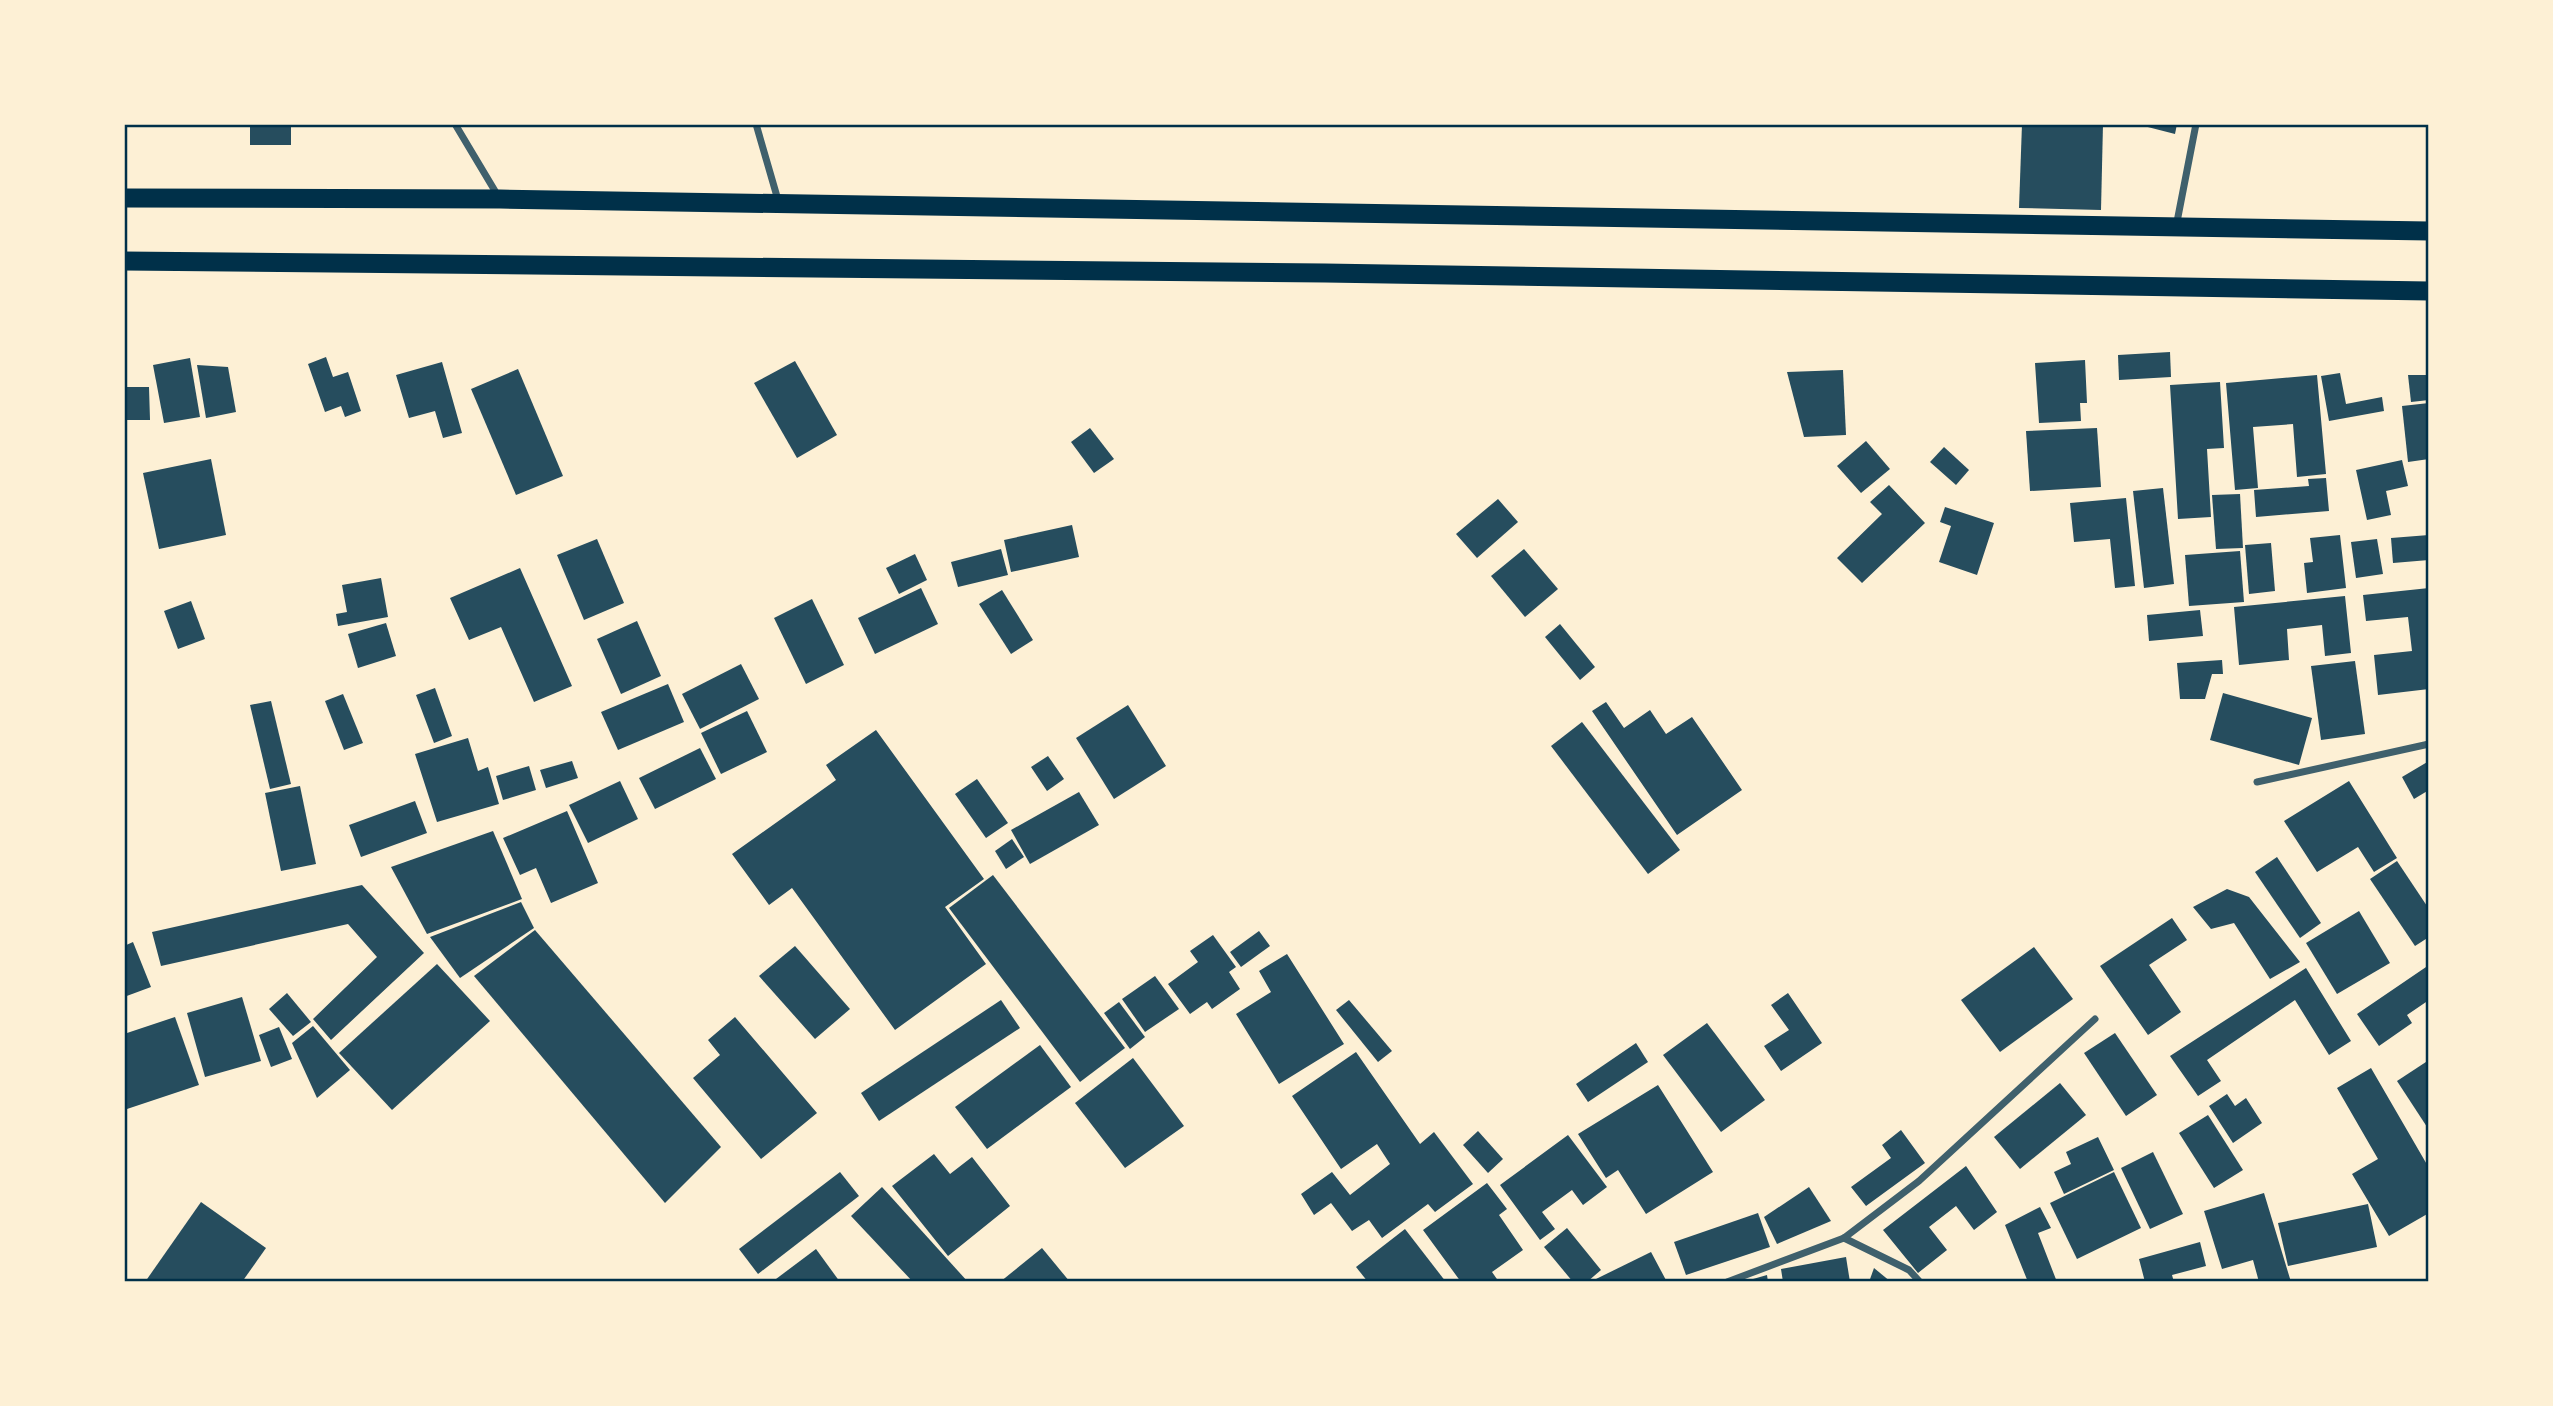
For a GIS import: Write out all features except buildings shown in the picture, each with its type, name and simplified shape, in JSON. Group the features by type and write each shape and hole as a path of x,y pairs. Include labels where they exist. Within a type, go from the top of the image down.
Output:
{"highway":[{"path":"124,198 500,199 2429,231"},
{"path":"124,261 1338,273 2429,292"}],"street":[{"path":"455,124 500,199"},
{"path":"756,124 779,204"},
{"path":"2176,227 2196,124"},
{"path":"2257,782 2429,744"},
{"path":"1727,1282 1844,1238 1919,1181 2095,1019"},
{"path":"1844,1238 1909,1270 1920,1282"}]}
